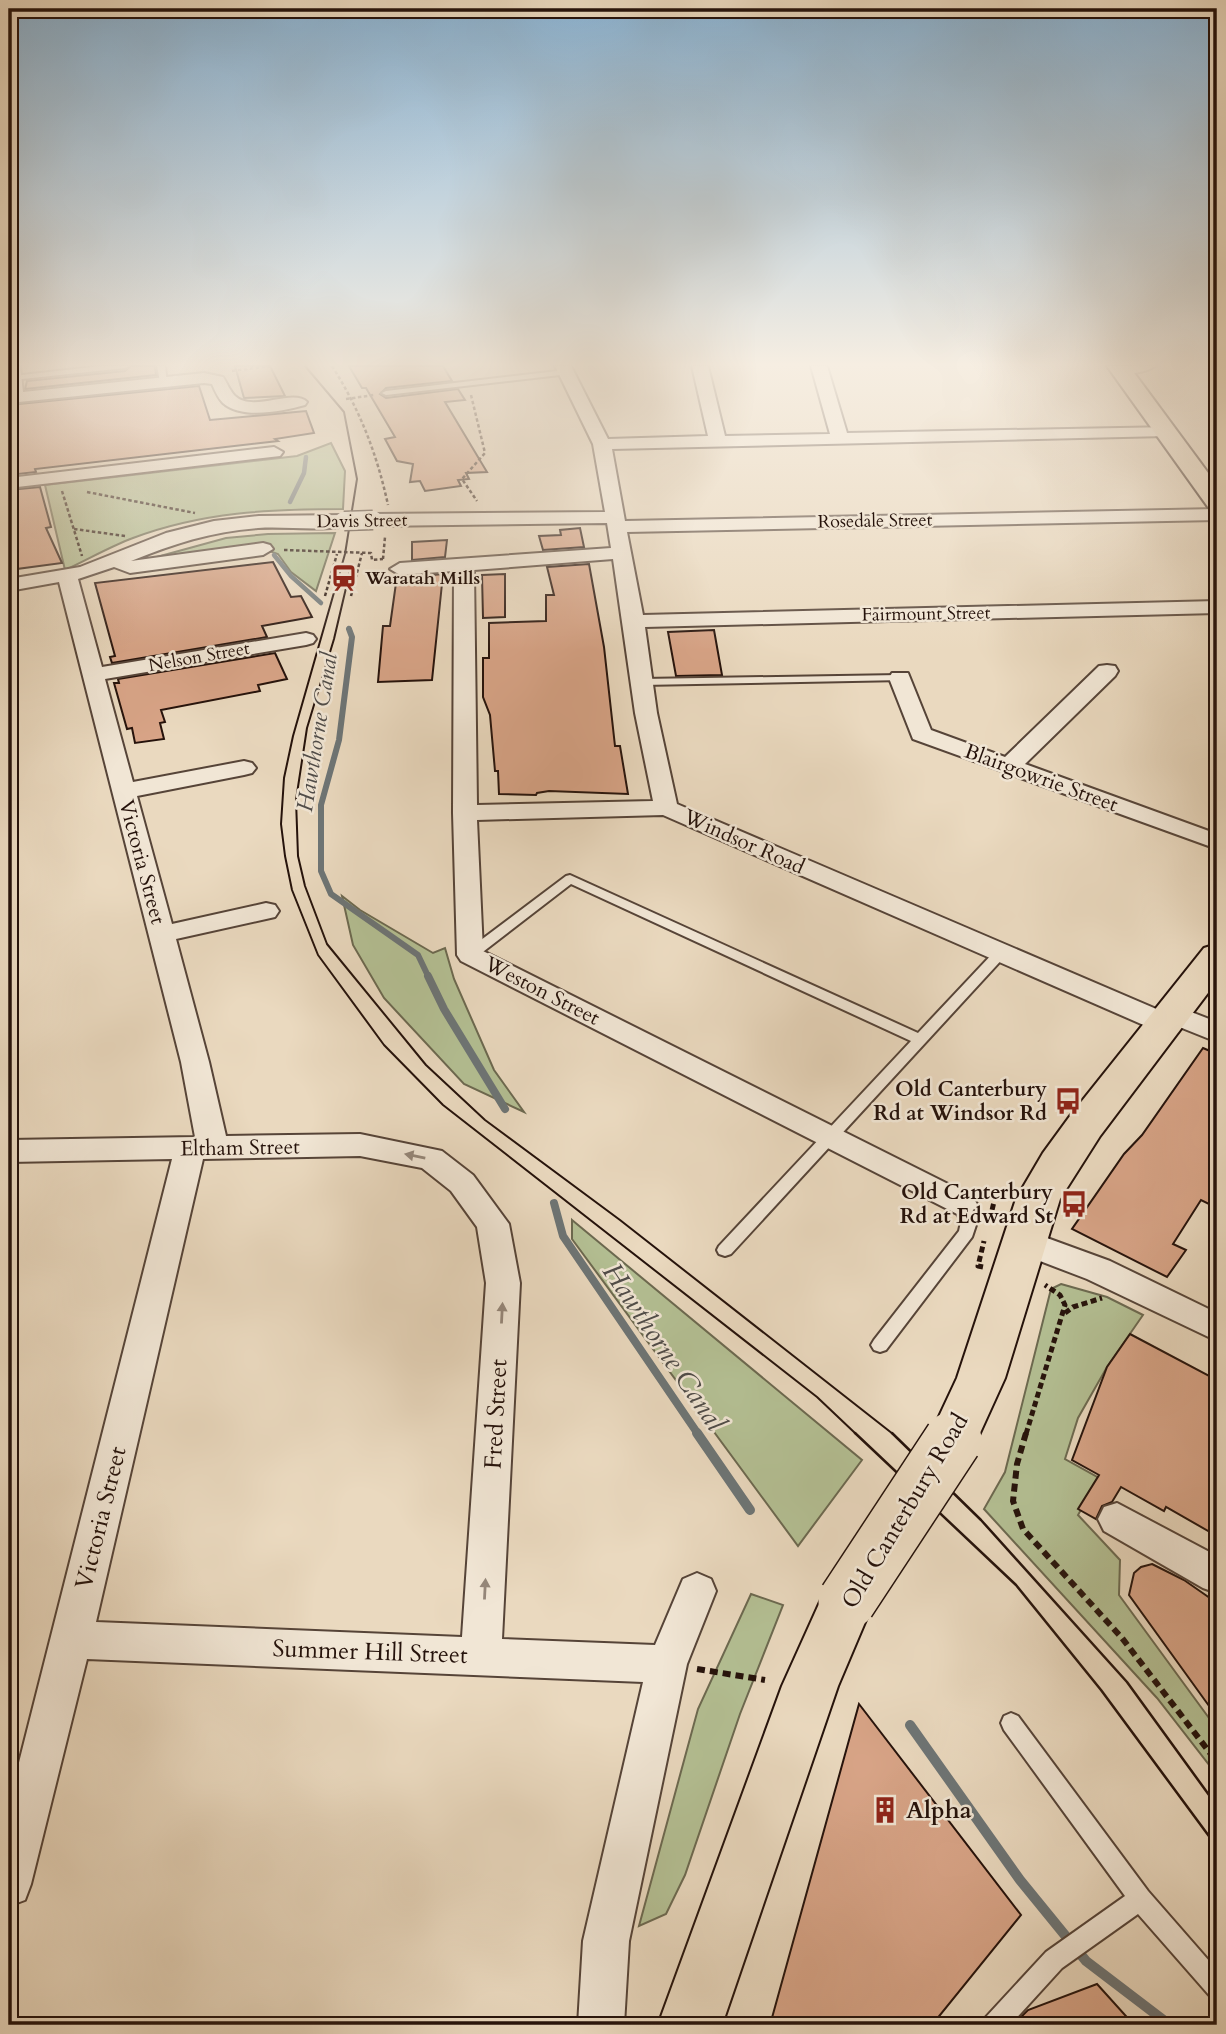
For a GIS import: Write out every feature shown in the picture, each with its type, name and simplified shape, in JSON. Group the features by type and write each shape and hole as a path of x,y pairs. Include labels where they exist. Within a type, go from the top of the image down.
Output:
{"main road":[{"path":"1187,461 1217,502"},
{"name":"Old Canterbury Road","path":"690,2025 810,1686 847,1601 953,1440 985,1368 1038,1199 1058,1164 1217,956"}],"street":[{"path":"9,483 60,482 210,461"},
{"name":"Windsor Road","path":"605,461 666,808 1000,954 1169,1018 1217,1033"},
{"name":"Rosedale Street","path":"617,522 1217,513"},
{"name":"Davis Street","path":"9,585 114,561 173,537 237,523 344,521 379,527 617,522"},
{"name":"Davis Street","path":"114,561 130,567 262,549"},
{"path":"392,564 464,565 622,553"},
{"name":"Weston Street","path":"464,565 465,813 470,955 961,1204"},
{"name":"Victoria Street","path":"9,1884 201,1150 195,1062 93,675 75,569"},
{"name":"Fairmount Street","path":"634,621 1217,607"},
{"name":"Nelson Street","path":"93,675 306,639"},
{"path":"1009,766 1107,671"},
{"name":"Blairgowrie Street","path":"900,678 921,734 1217,842"},
{"path":"124,791 244,768"},
{"path":"465,813 666,808"},
{"path":"161,934 266,911"},
{"name":"Eltham Street","path":"9,1151 360,1146 430,1159 462,1183"},
{"name":"Fred Street","path":"462,1183 493,1224 503,1283 481,1657"},
{"path":"1025,1242 1052,1250 1121,1280 1217,1328"},
{"path":"1117,1519 1217,1576"},
{"path":"601,2025 606,1941 667,1664 697,1591"},
{"name":"Summer Hill Street","path":"72,1640 667,1664"}],"lane":[{"path":"642,682 900,678"},
{"path":"470,955 570,879 921,1040"},
{"path":"724,1250 1000,954"},
{"path":"880,1345 966,1233 969,1222 961,1204"},
{"path":"1011,1723 1140,1899 1217,1987"},
{"path":"994,2025 1054,1960 1140,1899"}],"path":[{"path":"380,461 388,506"},
{"path":"475,497 462,479 478,461"},
{"path":"75,569 74,529 60,482 237,523"},
{"path":"379,527 392,564"},
{"path":"74,529 127,537"},
{"path":"262,549 337,554 371,553 372,560 392,564"},
{"path":"351,596 362,553"},
{"path":"325,596 337,554"},
{"path":"989,1269 978,1266 996,1194 1006,1196"},
{"path":"1048,1286 1060,1295 1065,1305 1064,1313 1043,1371 1017,1464 1013,1501 1023,1529 1122,1638 1217,1762"},
{"path":"1064,1313 1109,1294"},
{"path":"667,1664 765,1680"}],"green space":[{"path":"254,461 340,461 345,471 343,509 263,511 185,522 115,545 65,570 45,485"},
{"path":"335,533 316,591 291,572 278,554 258,547 153,558 226,538"},
{"path":"342,896 360,910 433,953 445,948 454,979 494,1070 524,1112 464,1084 384,998 353,945"},
{"path":"572,1220 862,1460 798,1546 572,1239"},
{"path":"1061,1284 1107,1297 1143,1315 1107,1367 1078,1418 1065,1459 1099,1478 1078,1515 1120,1560 1119,1595 1217,1729 1217,1775 1157,1698 984,1509 1005,1472 1051,1289"},
{"path":"751,1594 783,1605 740,1714 685,1875 666,1914 639,1926 698,1709"}],"building":[{"path":"9,461 105,461 35,469 36,472 9,475"},
{"path":"397,461 480,461 487,472 466,473 469,479 458,480 461,486 425,491 420,481 410,482 413,464"},
{"path":"40,487 51,527 46,528 62,563 9,570 9,490"},
{"path":"580,528 584,547 543,550 539,536 561,535 560,530"},
{"path":"447,540 445,557 412,560 412,542"},
{"path":"273,562 291,597 301,596 312,617 262,626 267,637 112,663 110,657 115,656 95,583"},
{"path":"589,564 604,647 615,746 620,746 628,794 549,791 536,795 499,794 490,715 483,697 483,658 489,658 489,623 546,621 546,595 554,595 547,567"},
{"path":"443,574 432,680 378,682 383,626 390,626 396,583 412,582 412,577"},
{"path":"505,574 505,617 483,618 482,575"},
{"path":"714,630 722,675 676,676 668,632"},
{"path":"275,653 287,679 258,685 260,691 161,710 165,722 160,723 164,739 135,743 132,728 127,729 114,683 119,683 118,679"},
{"path":"1203,1048 1217,1054 1217,1208 1201,1200 1173,1244 1186,1250 1167,1277 1072,1229"},
{"path":"1130,1334 1217,1380 1217,1536 1166,1507 1164,1511 1121,1487 1112,1502 1102,1506 1096,1519 1078,1509 1099,1475 1072,1460 1107,1367"},
{"path":"1152,1564 1184,1580 1217,1603 1217,1717 1129,1595 1134,1573 1141,1567"},
{"name":"Alpha","path":"859,1704 1021,1915 932,2025 770,2025"},
{"path":"1097,1984 1134,2025 1013,2025 1028,2010"}],"waterway":[{"path":"290,502 304,473 306,461"},
{"name":"Hawthorne Canal","path":"274,555 291,576 321,603"},
{"name":"Hawthorne Canal","path":"349,629 352,637 339,740 321,805 321,871 331,894 418,955 429,978"},
{"name":"Hawthorne Canal","path":"428,976 444,1009 505,1109"},
{"name":"Hawthorne Canal","path":"554,1203 563,1236 698,1434"},
{"name":"Hawthorne Canal","path":"697,1433 750,1510"},
{"name":"Hawthorne Canal","path":"910,1725 1020,1880 1086,1961 1166,2022 1177,2025"}],"tram line":[{"path":"353,461 357,479 345,554 293,736 284,778 281,824 285,856 292,890 318,955 384,1045 443,1105 817,1397 856,1434"},
{"path":"350,571 334,639 307,728 296,800 298,856 305,886 327,944 426,1065 485,1120 620,1220 893,1434"},
{"path":"855,1433 1016,1585 1101,1690 1217,1847"},
{"path":"892,1433 981,1520 1127,1682 1217,1806"}],"place":[{"name":"Waratah Mills","path":"344,578"},
{"name":"Old Canterbury Rd at Windsor Rd","path":"1068,1101"},
{"name":"Old Canterbury Rd at Edward St","path":"1074,1204"},
{"name":"Alpha","path":"885,1810"}]}
